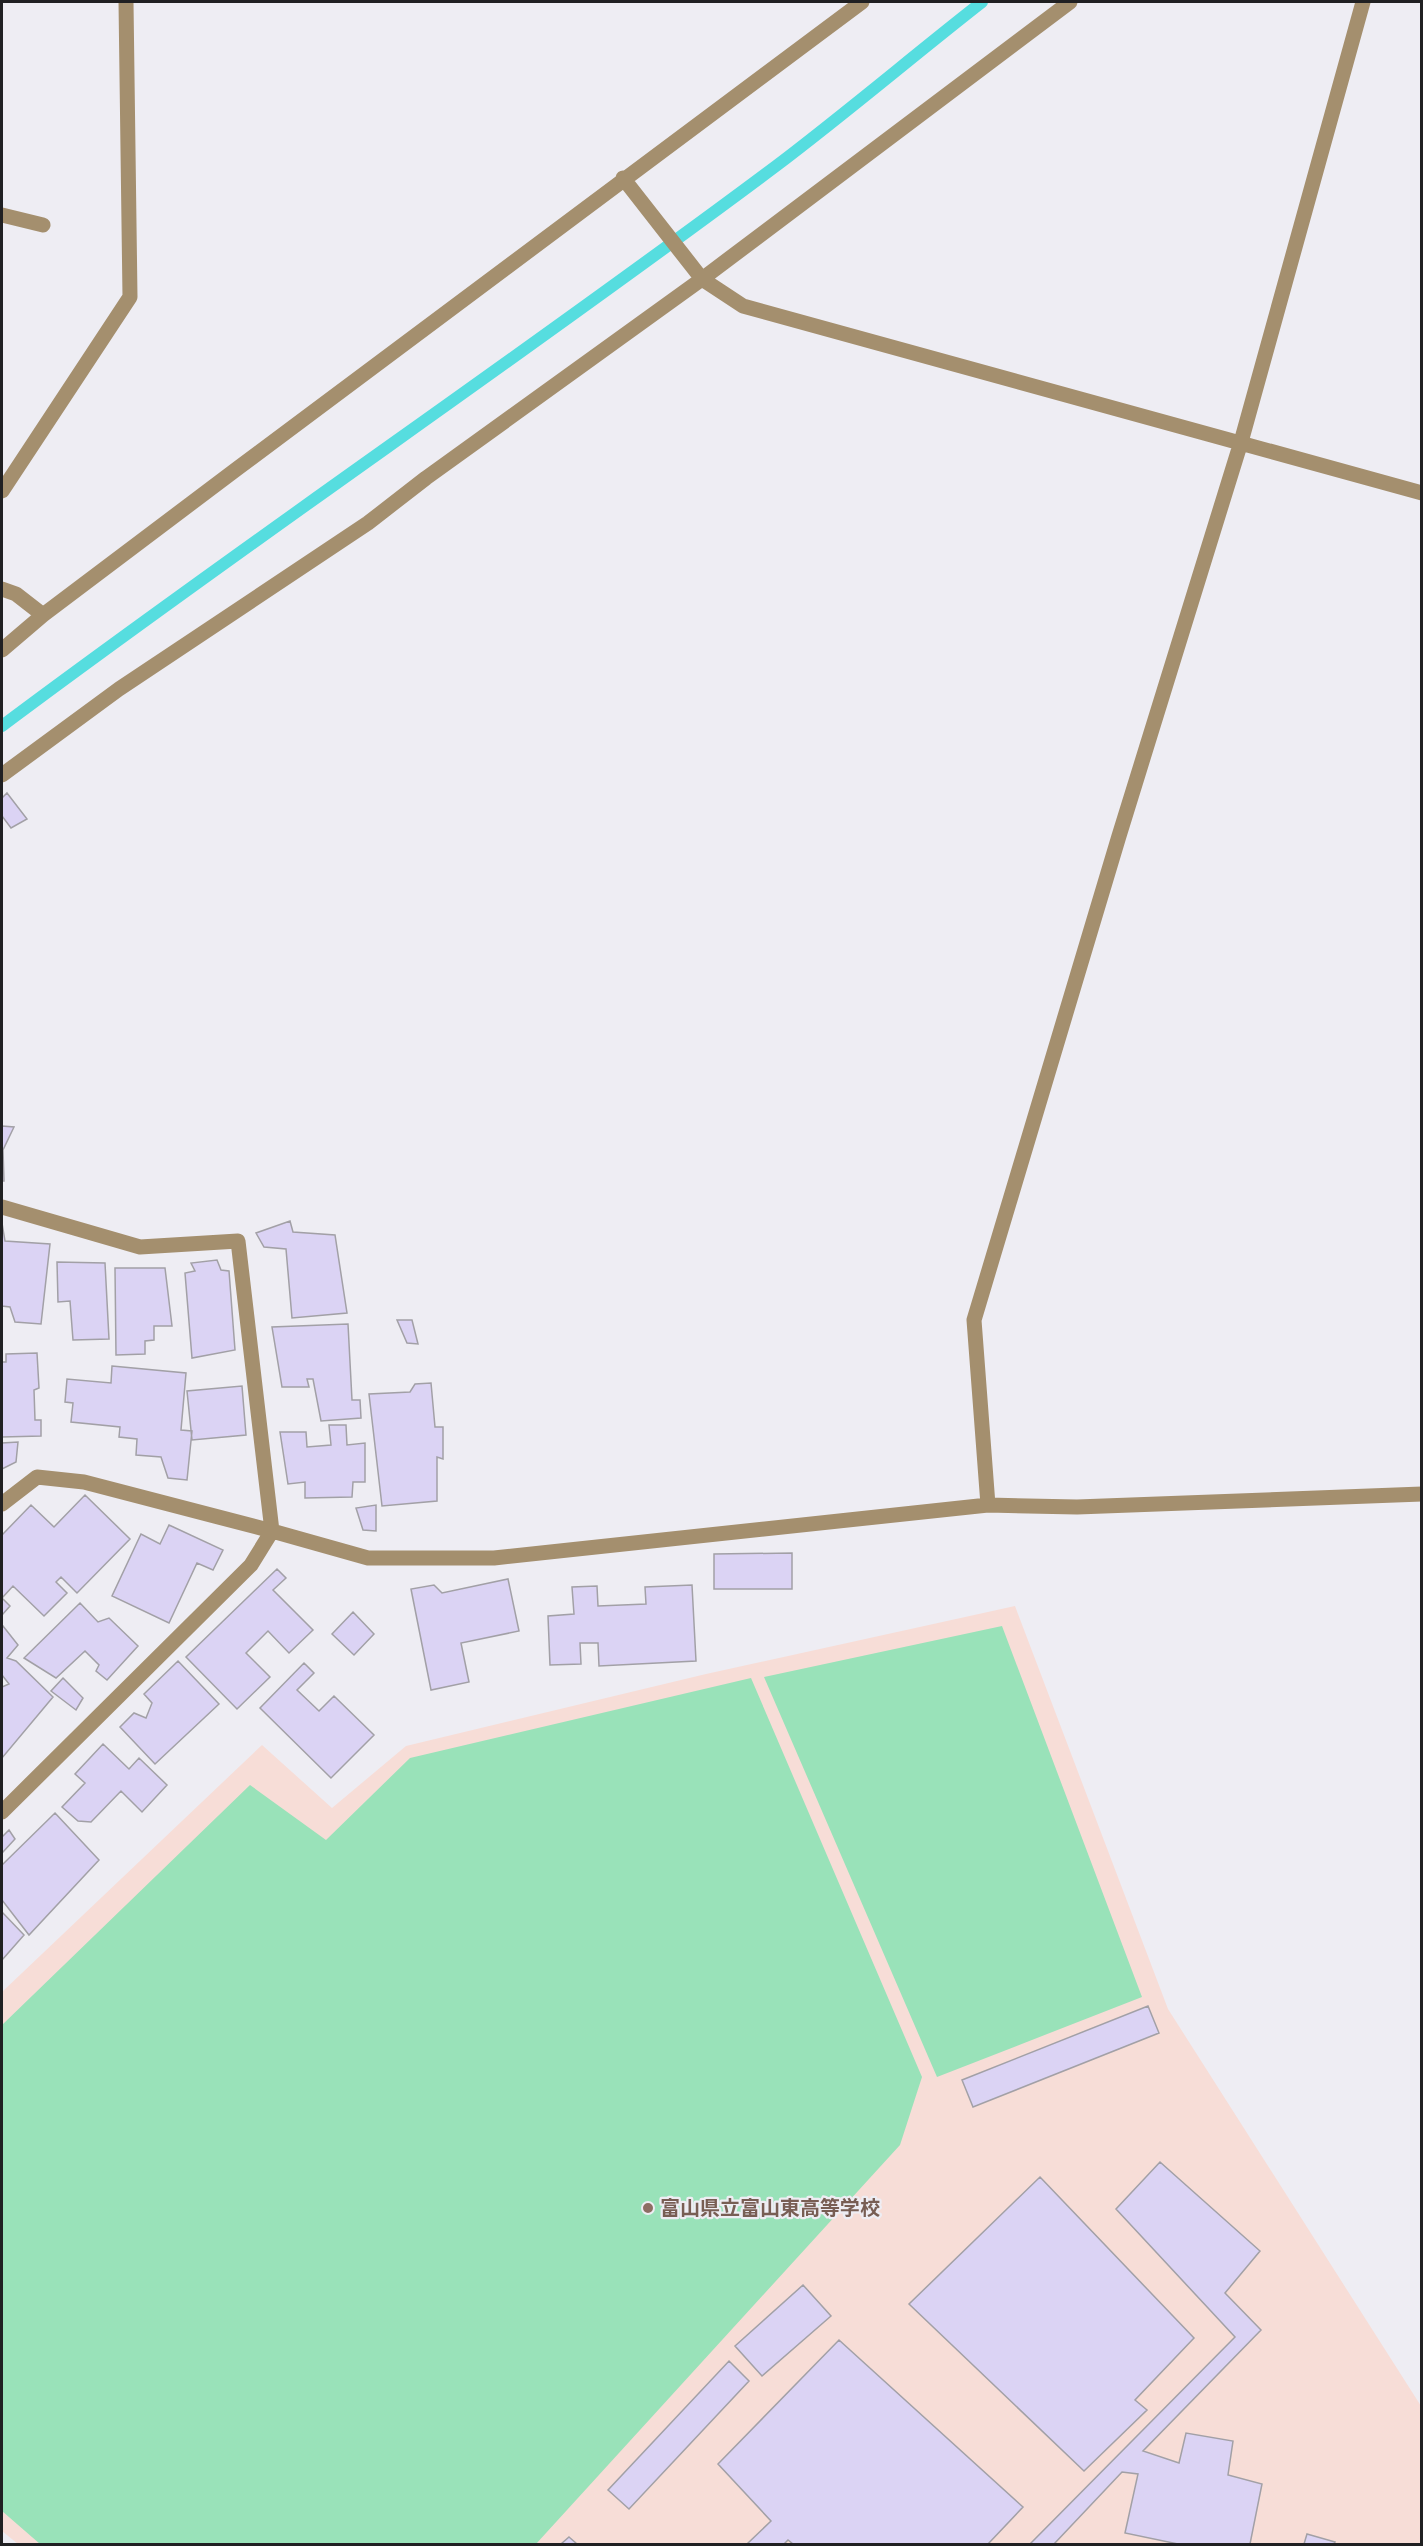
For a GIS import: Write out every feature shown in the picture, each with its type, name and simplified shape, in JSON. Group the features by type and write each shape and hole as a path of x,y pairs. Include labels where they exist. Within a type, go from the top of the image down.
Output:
{"street":[{"path":"2,491 130,297 126,2"},
{"path":"2,650 43,615 623,178 862,2"},
{"path":"2,775 119,689 368,523 426,478 702,279 1070,2"},
{"path":"988,1505 974,1320 1119,836 1241,442 1363,2"},
{"path":"623,178 702,279 743,306 1422,493"},
{"path":"2,215 43,225"},
{"path":"2,589 16,594 43,615"},
{"path":"2,1207 140,1247 238,1240 272,1530 251,1565 2,1812"},
{"path":"2,1504 38,1477 84,1482 272,1530 368,1558 494,1558 988,1505 1077,1507 1422,1494"}],"shaded area":[{"name":"富山県立富山東高等学校","path":"1015,1606 1168,2009 1421,2406 1421,2544 18,2544 2,2531 2,1992 262,1745 332,1808 406,1746 706,1674"}],"green space":[{"path":"1002,1626 1142,1997 937,2077 764,1677"},
{"path":"751,1678 922,2077 900,2145 536,2544 40,2544 2,2511 2,2025 250,1785 326,1840 410,1758"}],"building":[{"path":"7,793 27,819 11,828 2,816 2,798"},
{"path":"2,1126 14,1127 3,1150 4,1181 2,1181"},
{"path":"290,1221 293,1232 335,1235 347,1313 292,1318 286,1249 264,1247 256,1233"},
{"path":"2,1223 5,1241 50,1244 41,1324 15,1322 10,1307 2,1306"},
{"path":"217,1260 221,1270 229,1271 235,1350 192,1358 185,1273 195,1271 191,1263"},
{"path":"57,1262 105,1263 109,1339 73,1340 70,1301 58,1302"},
{"path":"115,1268 165,1268 172,1326 154,1326 154,1340 145,1341 145,1354 116,1355"},
{"path":"397,1320 412,1320 418,1344 407,1343"},
{"path":"348,1324 352,1400 360,1400 361,1418 321,1421 313,1379 307,1379 309,1387 282,1387 272,1327"},
{"path":"37,1353 39,1388 34,1390 35,1420 41,1420 41,1436 2,1437 2,1362 6,1362 6,1354"},
{"path":"112,1366 186,1373 181,1430 192,1431 187,1480 168,1478 161,1457 136,1455 137,1439 119,1437 120,1427 71,1422 73,1403 65,1402 67,1379 111,1383"},
{"path":"431,1383 435,1427 443,1427 443,1459 437,1457 437,1501 382,1506 369,1394 410,1392 415,1384"},
{"path":"242,1386 246,1435 192,1440 187,1391"},
{"path":"329,1425 346,1425 347,1445 365,1443 365,1482 353,1482 352,1497 305,1498 305,1482 288,1484 280,1432 306,1432 307,1447 331,1445"},
{"path":"18,1442 16,1462 2,1469 2,1443"},
{"path":"85,1495 130,1539 77,1593 61,1577 56,1582 67,1593 44,1616 13,1586 2,1598 2,1535 31,1505 54,1527"},
{"path":"376,1505 376,1531 363,1530 356,1508"},
{"path":"169,1525 223,1550 213,1570 197,1563 169,1623 112,1596 141,1534 160,1544"},
{"path":"792,1553 792,1589 714,1589 714,1554"},
{"path":"277,1569 286,1578 273,1590 313,1630 289,1653 268,1631 246,1653 270,1677 237,1709 186,1657"},
{"path":"508,1579 519,1631 461,1643 469,1682 431,1690 411,1589 434,1585 442,1593"},
{"path":"692,1585 696,1661 599,1666 598,1643 580,1643 581,1664 550,1665 548,1616 574,1614 572,1587 597,1586 598,1606 646,1604 645,1587"},
{"path":"2,1598 10,1606 2,1615"},
{"path":"80,1603 98,1622 109,1618 138,1646 107,1680 96,1671 99,1665 85,1651 56,1678 24,1658"},
{"path":"353,1612 374,1634 354,1655 332,1634"},
{"path":"3,1626 18,1645 7,1658 16,1661 53,1697 2,1758 2,1687 9,1684 2,1675"},
{"path":"178,1661 219,1704 155,1764 120,1727 134,1713 146,1718 152,1703 144,1694"},
{"path":"304,1663 314,1673 297,1690 319,1711 334,1696 374,1735 331,1778 260,1708"},
{"path":"63,1678 83,1698 76,1710 51,1691"},
{"path":"103,1744 129,1769 139,1758 167,1785 142,1812 121,1791 91,1822 78,1821 62,1807 85,1783 75,1774"},
{"path":"55,1813 99,1860 29,1935 2,1900 2,1865"},
{"path":"9,1830 15,1839 2,1853 2,1837"},
{"path":"2,1912 24,1935 2,1960"},
{"path":"1148,2006 1159,2033 973,2107 962,2080"},
{"path":"1160,2162 1260,2251 1225,2293 1261,2330 1143,2451 1179,2463 1186,2433 1233,2441 1228,2475 1262,2484 1250,2544 1178,2544 1125,2533 1138,2474 1122,2472 1054,2544 1030,2544 1235,2337 1116,2209"},
{"path":"1040,2177 1194,2338 1135,2400 1147,2410 1084,2471 909,2304"},
{"path":"803,2285 831,2316 762,2376 735,2346"},
{"path":"839,2340 1023,2507 988,2544 793,2544 788,2540 784,2544 747,2544 771,2521 718,2464"},
{"path":"729,2361 749,2381 629,2509 608,2490"},
{"path":"1307,2534 1335,2542 1334,2544 1304,2544"},
{"path":"569,2537 577,2544 561,2544"}],"waterway":[{"path":"2,726 680,237 802,146 982,2"}],"place":[{"name":"富山県立富山東高等学校","path":"648,2208"}]}
